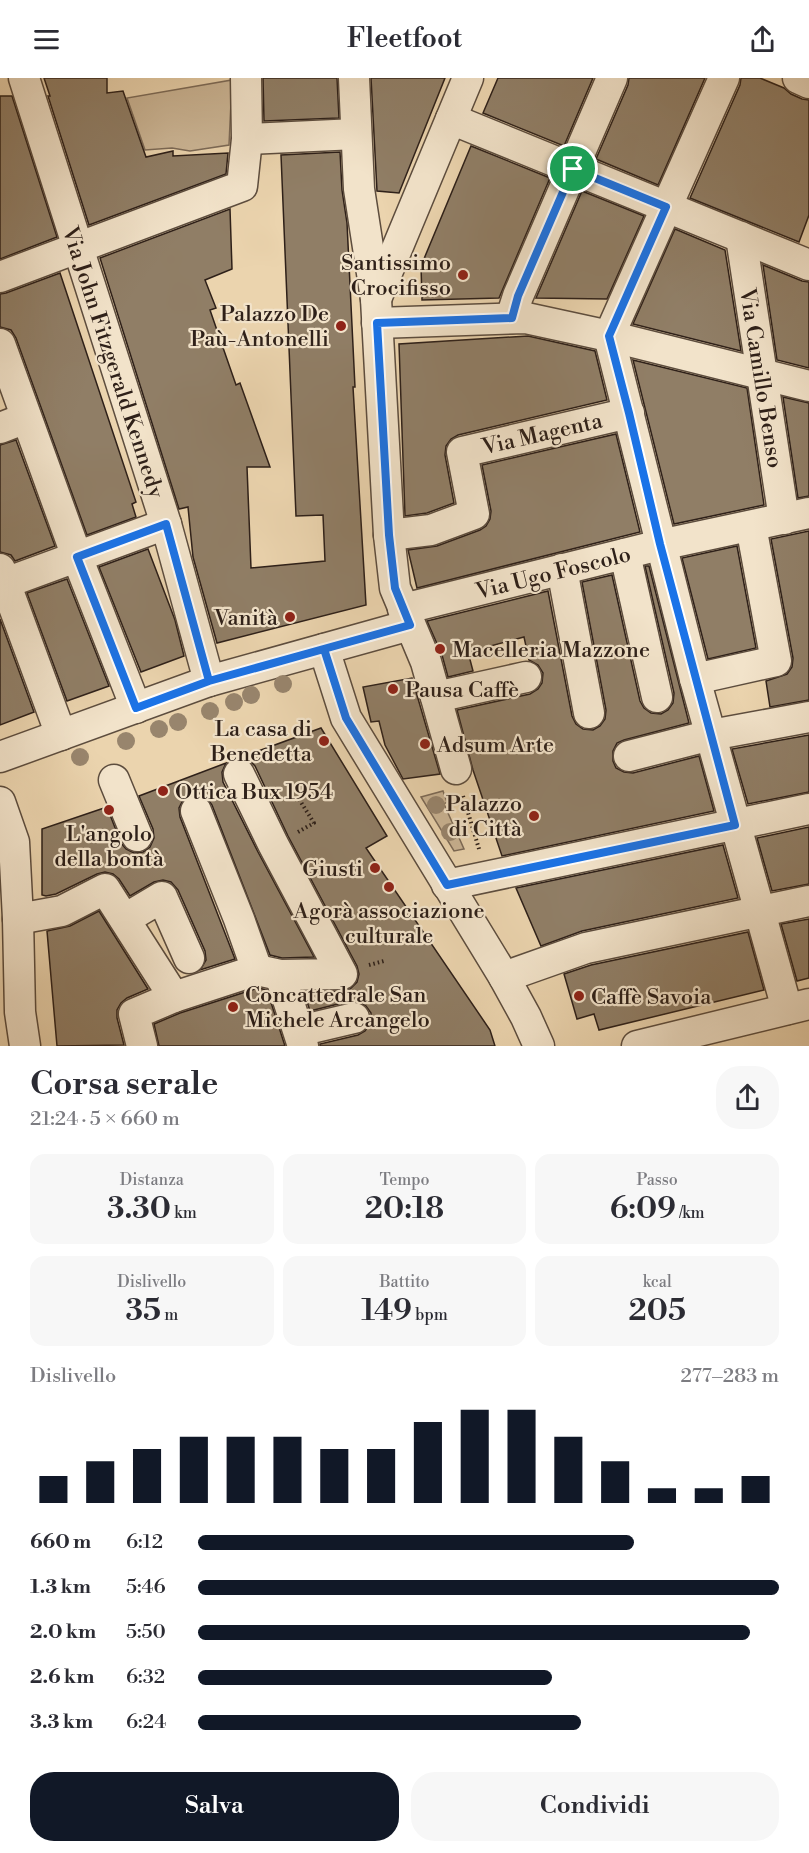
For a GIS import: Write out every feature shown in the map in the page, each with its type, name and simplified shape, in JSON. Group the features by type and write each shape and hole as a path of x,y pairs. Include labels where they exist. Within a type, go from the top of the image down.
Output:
{"street":[{"name":"Via John Fitzgerald Kennedy","path":"24,78 166,524 209,681"},
{"path":"0,277 242,186 248,139 246,78"},
{"path":"354,78 359,189 376,311 389,535 395,588 426,662 456,769"},
{"path":"376,311 468,78"},
{"path":"512,318 518,296 612,78"},
{"path":"637,1046 798,1007 760,912 735,825 660,544 609,336 724,78"},
{"path":"798,78 809,82"},
{"path":"451,119 809,265"},
{"path":"248,139 356,134"},
{"name":"Via Camillo Benso","path":"741,237 762,374 797,516"},
{"path":"376,311 526,318 609,336 809,386"},
{"path":"0,344 13,423 77,557 136,708"},
{"name":"Via Magenta","path":"389,535 431,530 474,514 462,452 629,413"},
{"name":"Via Ugo Foscolo","path":"0,757 209,681 324,649 406,617 562,569 660,544 797,516"},
{"path":"61,735 2,579 77,557 166,524"},
{"path":"695,679 776,661 751,526"},
{"path":"625,554 657,697"},
{"path":"562,569 589,713"},
{"path":"324,649 346,718 504,976 539,1046"},
{"path":"436,697 526,677"},
{"path":"629,756 711,735 809,717"},
{"path":"142,1046 134,1014 174,997 268,972 342,974 273,844 239,774"},
{"path":"114,780 137,836"},
{"path":"447,885 809,809"},
{"path":"3,810 14,842 10,1011 25,1046"},
{"path":"196,811 239,919 301,1038 354,1018"},
{"path":"12,933 63,911 105,889 174,997"},
{"path":"125,919 162,897 189,958"},
{"path":"504,976 586,948 809,901"}],"path":[{"path":"456,769 479,850 470,855"}],"shaded area":[{"path":"232,80 229,145 190,151 172,148 145,150 127,98"},
{"path":"443,791 447,802 444,804 464,849 454,851 421,797"}],"building":[{"path":"44,78 107,78 107,93 123,91 146,157 173,151 173,156 228,153 226,174 89,225"},
{"path":"263,78 337,78 339,118 264,121"},
{"path":"371,78 445,78 399,193 377,191"},
{"path":"498,78 593,78 564,146 483,113"},
{"path":"629,78 705,78 658,185 596,159"},
{"path":"741,78 760,78 802,99 809,100 809,215 799,242 690,198 740,85"},
{"path":"0,96 12,96 57,237 0,259"},
{"path":"471,146 550,178 499,298 422,300 421,266"},
{"path":"340,152 347,223 355,387 353,387 366,605 217,643 193,557 188,507 179,509 100,258 230,209 232,269 205,280 216,308 210,310 220,339 236,385 240,383 270,467 247,467 251,568 325,561 323,515 296,516 281,155"},
{"path":"582,191 644,216 607,299 536,298"},
{"path":"675,229 725,250 741,351 633,324"},
{"path":"763,265 809,282 809,368 777,360"},
{"path":"60,273 136,502 132,504 136,517 87,535 16,338 11,330 0,327 0,294"},
{"path":"528,336 595,351 607,400 458,435 451,439 446,446 445,455 454,503 427,513 405,516 399,344"},
{"path":"633,360 747,388 764,505 674,524"},
{"path":"783,397 809,403 809,496 798,498"},
{"path":"616,434 640,532 417,588 408,550 437,546 480,530 490,519 491,511 482,465"},
{"path":"16,440 55,546 15,561 11,555 0,552 0,445"},
{"path":"809,531 809,700 770,707 766,681 787,674 792,667 793,658 771,539"},
{"path":"737,546 756,648 708,659 682,558"},
{"path":"148,549 175,620 184,656 141,672 99,567"},
{"path":"645,566 649,566 689,723 617,743 613,751 613,761 616,768 633,773 699,756 714,811 502,856 473,770 457,710 530,694 542,683 543,673 538,665 529,660 524,637 468,652 473,671 448,677 442,655 427,621 548,591 572,716 576,724 583,729 593,730 605,719 606,710 582,582 612,575 640,701 651,713 661,714 673,703 674,693"},
{"path":"67,579 109,686 67,701 27,593"},
{"path":"0,619 34,712 0,725"},
{"path":"412,678 440,774 403,779 385,745 379,721 371,722 363,687"},
{"path":"321,728 387,836 366,848 490,1030 495,1046 320,1046 320,1044 358,1035 365,1031 371,1022 371,1013 358,1001 310,1011 304,992 350,989 357,982 359,974 357,966 288,836 255,766 242,757"},
{"path":"809,735 809,792 748,804 732,749"},
{"path":"226,763 222,772 223,782 314,957 282,958 270,955 212,805 207,798 199,794 190,795 183,800 179,808 180,817 235,959 200,970 206,960 205,951 178,890 171,882 163,880 154,882 130,896 119,879 105,872 56,894 42,895 42,829 107,807 121,843 134,853 143,852 150,847 154,838 153,829 139,796"},
{"path":"809,827 809,884 772,891 757,838"},
{"path":"723,845 738,898 582,931 541,946 516,888"},
{"path":"99,911 148,989 127,998 117,1010 124,1045 57,1046 47,931 70,926"},
{"path":"809,919 809,978 797,981 781,924"},
{"path":"748,932 764,990 599,1030 594,1014 577,1019 564,974 591,965"},
{"name":"Concattedrale San Michele Arcangelo","path":"258,988 267,990 285,1046 159,1046 154,1024 180,1013"}],"place":[{"name":"Santissimo Crocifisso","path":"463,275"},
{"name":"Palazzo De Paù-Antonelli","path":"341,326"},
{"name":"Vanità","path":"290,617"},
{"name":"Macelleria Mazzone","path":"440,649"},
{"name":"Pausa Caffè","path":"393,689"},
{"name":"La casa di Benedetta","path":"324,741"},
{"name":"Adsum Arte","path":"425,744"},
{"name":"Ottica Bux 1954","path":"163,791"},
{"name":"L'angolo della bontà","path":"109,810"},
{"name":"Palazzo di Città","path":"534,816"},
{"name":"Giusti","path":"375,868"},
{"name":"Agorà associazione culturale","path":"389,887"},
{"name":"Caffè Savoia","path":"579,996"},
{"name":"Concattedrale San Michele Arcangelo","path":"233,1007"}],"route":[{"path":"573,169 518,296 512,318 377,323 389,535 395,588 410,625 266,665 209,681 166,524 77,557 136,708 209,681 324,649 346,718 447,885 735,825 660,544 609,336 666,207 573,169"}]}
